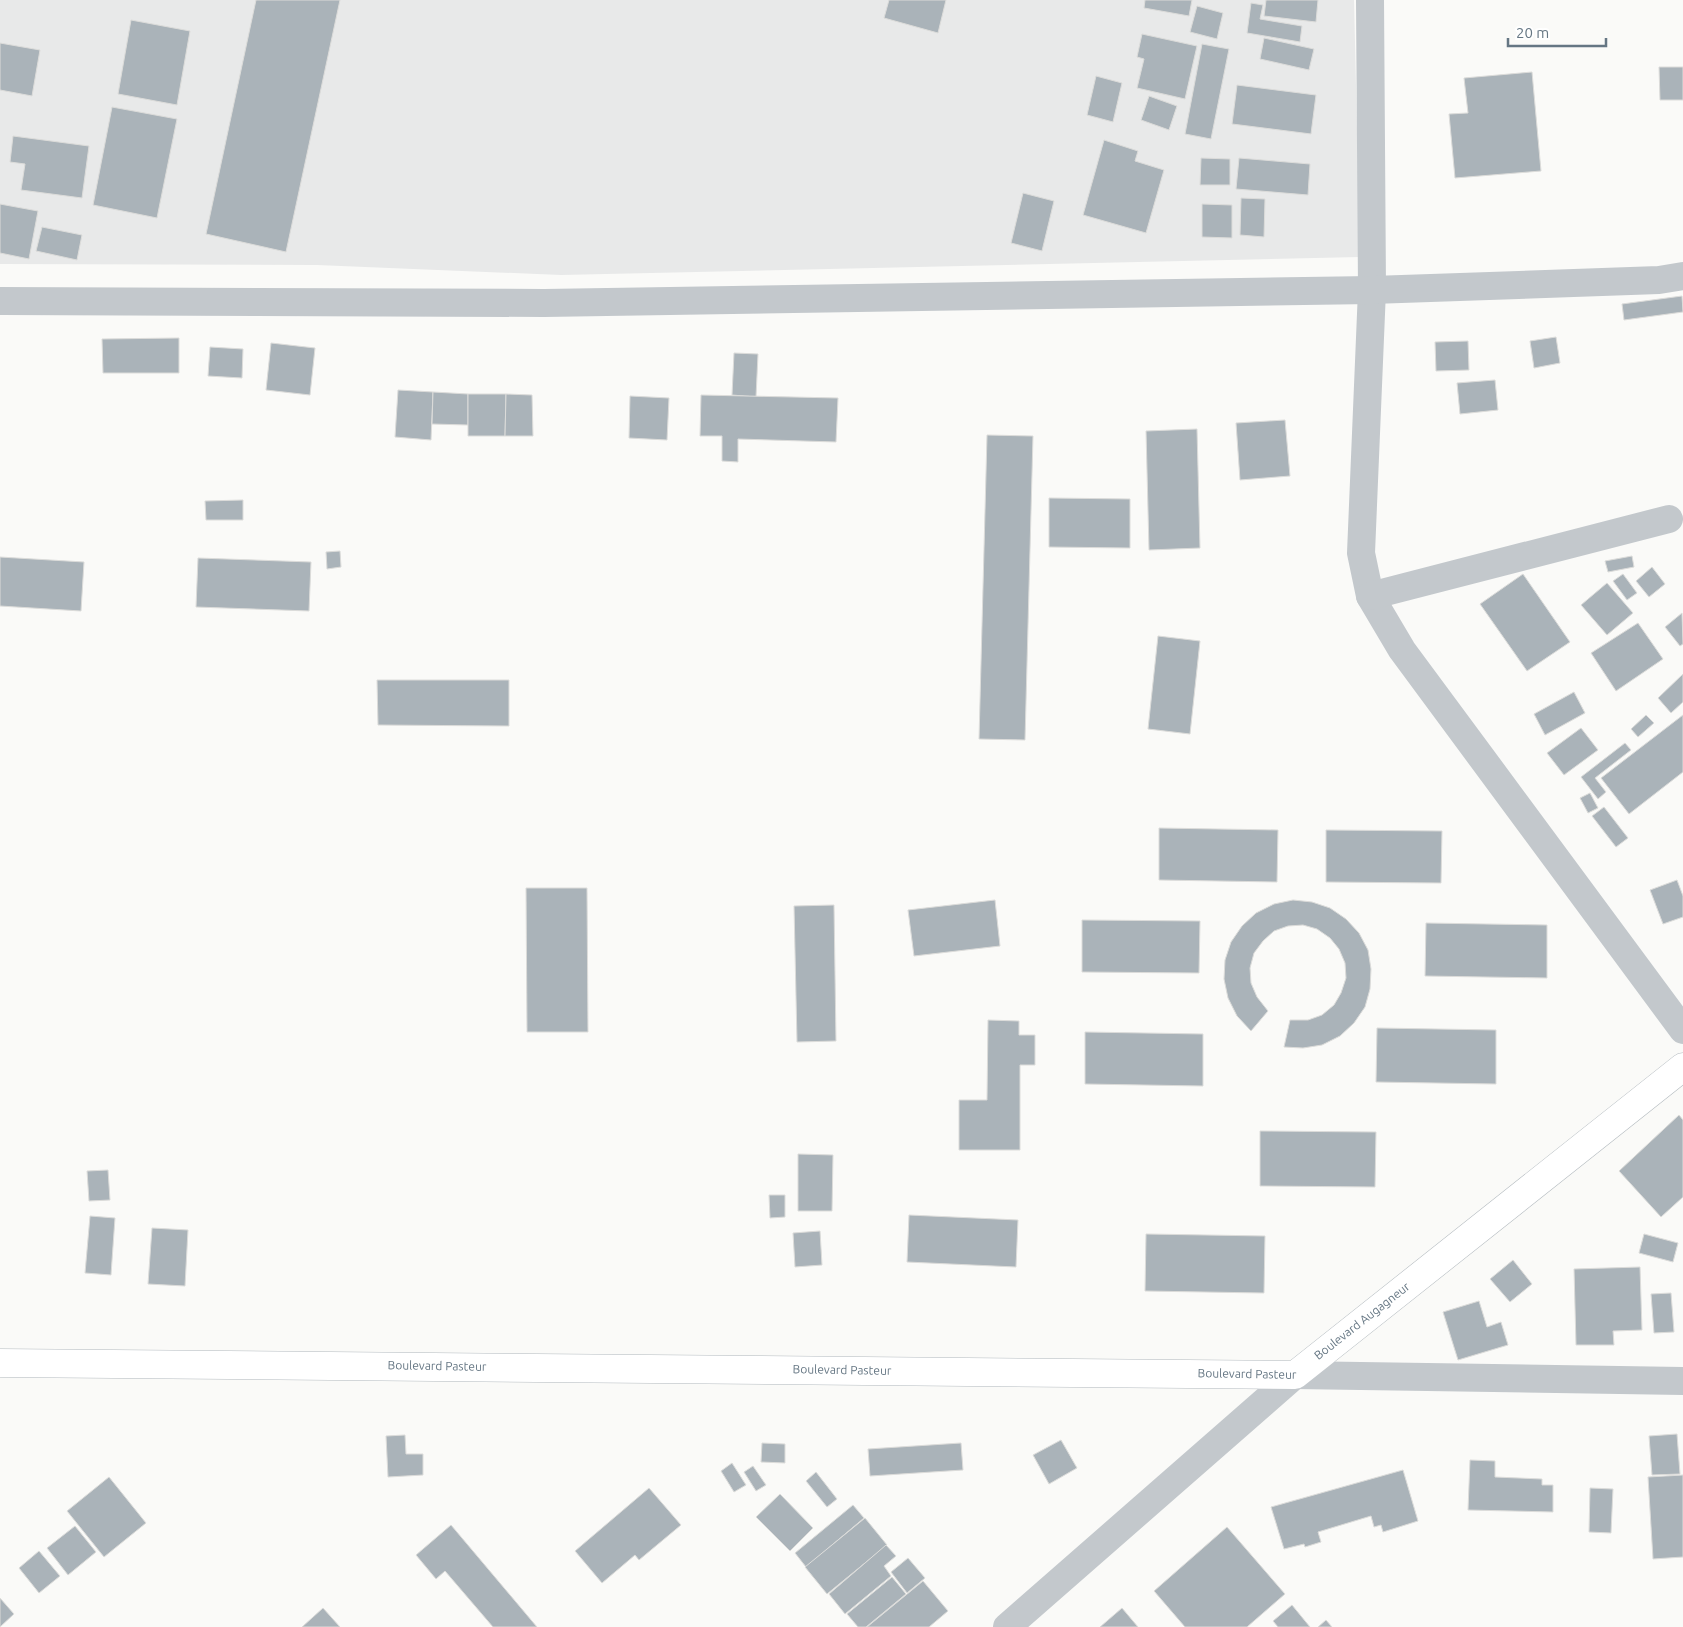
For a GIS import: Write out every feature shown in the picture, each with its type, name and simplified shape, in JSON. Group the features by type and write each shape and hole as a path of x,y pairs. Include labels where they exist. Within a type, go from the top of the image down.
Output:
{"main road":[{"name":"Boulevard Augagneur","path":"1295,1375 1683,1067"},
{"name":"Boulevard Pasteur","path":"0,1363 1295,1375"}],"street":[{"path":"1370,0 1372,290 1361,553 1370,596 1402,650 1683,1030"},
{"path":"0,301 544,303 1372,290 1659,280 1683,276"},
{"path":"1370,596 1669,519"},
{"name":"Boulevard Pasteur","path":"1295,1375 1683,1381"},
{"name":"Boulevard Augagneur","path":"1007,1627 1295,1375"}],"shaded area":[{"path":"0,0 1354,0 1360,257 561,275 317,265 0,264"}],"building":[{"path":"256,0 340,0 286,252 206,234"},
{"path":"889,0 946,0 938,33 884,18"},
{"path":"1145,0 1192,0 1189,16 1144,8"},
{"path":"1266,0 1318,0 1316,22 1264,16"},
{"path":"1251,3 1263,5 1260,19 1302,26 1300,42 1247,33"},
{"path":"1197,6 1223,13 1217,39 1190,32"},
{"path":"131,20 190,31 177,105 118,94"},
{"path":"1142,34 1197,46 1185,99 1137,88 1144,59 1137,57"},
{"path":"1264,38 1314,49 1309,70 1260,59"},
{"path":"0,43 40,50 32,96 0,90"},
{"path":"1202,44 1229,49 1211,139 1185,134"},
{"path":"1659,67 1683,67 1683,100 1660,100"},
{"path":"1532,72 1541,171 1455,178 1449,114 1468,113 1464,78"},
{"path":"1096,76 1122,83 1113,122 1087,115"},
{"path":"1237,85 1316,95 1311,134 1232,124"},
{"path":"1149,96 1177,106 1169,130 1141,120"},
{"path":"112,107 177,119 157,218 93,205"},
{"path":"13,136 89,146 82,198 21,190 25,164 10,162"},
{"path":"1104,140 1138,151 1135,161 1164,170 1146,233 1083,215"},
{"path":"1201,158 1230,159 1230,185 1200,185"},
{"path":"1239,158 1310,164 1308,195 1236,189"},
{"path":"1023,193 1054,201 1042,251 1011,243"},
{"path":"1241,198 1265,199 1264,237 1240,235"},
{"path":"0,204 38,211 29,259 0,253"},
{"path":"1202,204 1232,205 1232,238 1202,237"},
{"path":"42,227 82,235 77,260 36,251"},
{"path":"1682,296 1683,312 1624,320 1622,304"},
{"path":"1556,337 1560,363 1534,368 1530,341"},
{"path":"179,338 179,373 103,373 102,339"},
{"path":"1468,341 1469,370 1436,371 1435,342"},
{"path":"271,343 315,348 310,395 266,390"},
{"path":"210,347 243,349 242,378 208,376"},
{"path":"734,353 758,354 756,397 732,395"},
{"path":"1495,380 1498,410 1460,414 1457,383"},
{"path":"398,390 433,392 431,440 395,437"},
{"path":"433,392 468,394 468,425 432,424"},
{"path":"468,394 506,394 505,436 468,436"},
{"path":"506,394 532,395 533,436 505,436"},
{"path":"701,395 838,398 836,442 738,439 738,462 722,461 722,436 700,436"},
{"path":"630,396 669,398 667,440 629,438"},
{"path":"1285,420 1290,476 1240,480 1236,423"},
{"path":"1197,429 1200,548 1149,550 1146,431"},
{"path":"987,435 1033,436 1025,740 979,739"},
{"path":"1049,498 1130,499 1130,548 1049,547"},
{"path":"243,500 243,520 206,520 205,501"},
{"path":"340,551 341,567 327,569 326,552"},
{"path":"1632,556 1634,567 1608,572 1605,561"},
{"path":"0,557 84,562 81,611 0,606"},
{"path":"198,558 311,562 309,611 196,607"},
{"path":"1652,567 1665,584 1649,597 1636,581"},
{"path":"1523,574 1570,642 1527,671 1480,604"},
{"path":"1623,574 1637,593 1627,600 1613,581"},
{"path":"1607,583 1633,613 1607,635 1581,605"},
{"path":"1682,613 1683,644 1680,646 1665,627"},
{"path":"1638,623 1663,659 1616,691 1591,653"},
{"path":"1158,636 1200,641 1190,734 1148,729"},
{"path":"1683,674 1683,702 1671,713 1658,698"},
{"path":"377,680 509,680 509,726 378,725"},
{"path":"1574,692 1585,713 1545,735 1534,714"},
{"path":"1646,715 1654,723 1638,737 1631,729"},
{"path":"1683,715 1683,772 1629,814 1601,778"},
{"path":"1581,728 1598,750 1564,775 1547,753"},
{"path":"1625,743 1631,750 1595,778 1606,792 1598,799 1581,777"},
{"path":"1590,793 1598,808 1588,813 1580,798"},
{"path":"1604,807 1628,838 1616,847 1592,816"},
{"path":"1159,828 1278,830 1277,882 1159,880"},
{"path":"1326,830 1442,831 1441,883 1326,882"},
{"path":"1677,880 1683,896 1683,917 1663,924 1650,890"},
{"path":"526,888 587,888 588,1032 527,1032"},
{"path":"995,900 1000,946 914,956 908,910"},
{"path":"1293,900 1312,902 1330,908 1346,919 1359,933 1368,950 1371,969 1370,989 1365,1007 1354,1023 1340,1036 1322,1045 1303,1048 1284,1047 1290,1020 1308,1020 1322,1015 1334,1005 1341,993 1346,978 1345,963 1339,949 1330,938 1317,929 1303,925 1288,926 1274,931 1263,941 1254,953 1250,968 1251,983 1257,997 1268,1011 1251,1031 1237,1016 1228,998 1224,979 1225,960 1231,942 1242,926 1256,913 1274,904"},
{"path":"834,905 836,1041 797,1042 794,906"},
{"path":"1082,920 1200,921 1199,973 1082,972"},
{"path":"1426,923 1547,925 1547,978 1425,976"},
{"path":"988,1020 1019,1021 1019,1035 1035,1035 1035,1065 1020,1065 1020,1150 959,1150 959,1100 987,1100"},
{"path":"1377,1028 1496,1030 1496,1084 1376,1082"},
{"path":"1085,1032 1203,1034 1203,1086 1085,1084"},
{"path":"1679,1115 1683,1120 1683,1197 1661,1217 1619,1171"},
{"path":"1260,1131 1376,1132 1375,1187 1260,1186"},
{"path":"798,1154 833,1155 832,1211 798,1211"},
{"path":"108,1170 110,1200 89,1201 87,1171"},
{"path":"769,1195 785,1195 785,1217 770,1218"},
{"path":"909,1215 1018,1220 1016,1267 907,1262"},
{"path":"90,1216 115,1218 111,1275 85,1273"},
{"path":"152,1228 188,1230 185,1286 148,1284"},
{"path":"820,1231 822,1265 795,1267 793,1233"},
{"path":"1146,1234 1265,1236 1264,1293 1145,1291"},
{"path":"1644,1234 1678,1243 1673,1262 1639,1253"},
{"path":"1513,1260 1532,1284 1510,1302 1490,1279"},
{"path":"1640,1267 1642,1330 1613,1331 1614,1345 1576,1345 1574,1269"},
{"path":"1671,1293 1674,1332 1654,1333 1651,1294"},
{"path":"1479,1301 1487,1327 1501,1322 1508,1345 1458,1360 1443,1312"},
{"path":"1677,1434 1680,1474 1652,1475 1649,1436"},
{"path":"405,1435 406,1454 423,1454 423,1475 388,1477 386,1436"},
{"path":"1061,1440 1077,1468 1049,1484 1033,1455"},
{"path":"762,1443 785,1444 785,1463 761,1462"},
{"path":"961,1443 963,1470 870,1476 868,1449"},
{"path":"1470,1460 1495,1461 1495,1477 1542,1479 1542,1485 1553,1485 1553,1512 1468,1510"},
{"path":"732,1463 746,1485 734,1492 721,1471"},
{"path":"753,1466 766,1485 756,1491 744,1472"},
{"path":"1403,1470 1418,1521 1383,1532 1381,1525 1374,1527 1371,1516 1318,1532 1321,1542 1305,1547 1304,1544 1284,1549 1271,1507"},
{"path":"816,1472 837,1499 827,1507 806,1481"},
{"path":"1683,1475 1683,1557 1653,1559 1648,1477"},
{"path":"109,1477 146,1523 104,1557 67,1511"},
{"path":"649,1488 681,1525 639,1560 635,1555 602,1583 575,1551"},
{"path":"1590,1488 1613,1489 1611,1533 1589,1532"},
{"path":"780,1494 813,1528 790,1551 756,1517"},
{"path":"853,1505 864,1518 806,1567 795,1553"},
{"path":"865,1518 887,1545 827,1594 805,1567"},
{"path":"451,1525 537,1627 493,1627 445,1571 436,1579 416,1555"},
{"path":"75,1526 96,1552 68,1575 47,1548"},
{"path":"1227,1527 1285,1594 1247,1627 1185,1627 1154,1591"},
{"path":"886,1545 896,1556 884,1566 891,1576 845,1614 829,1594"},
{"path":"39,1551 60,1576 39,1593 19,1568"},
{"path":"908,1558 925,1578 907,1593 891,1572"},
{"path":"892,1577 906,1594 866,1627 858,1627 847,1614"},
{"path":"923,1581 948,1611 929,1627 867,1627"},
{"path":"0,1598 14,1614 0,1627"},
{"path":"1292,1605 1310,1627 1278,1627 1273,1621"},
{"path":"323,1608 340,1627 302,1627"},
{"path":"1122,1608 1138,1627 1100,1627"},
{"path":"1326,1620 1332,1627 1318,1627"}]}
